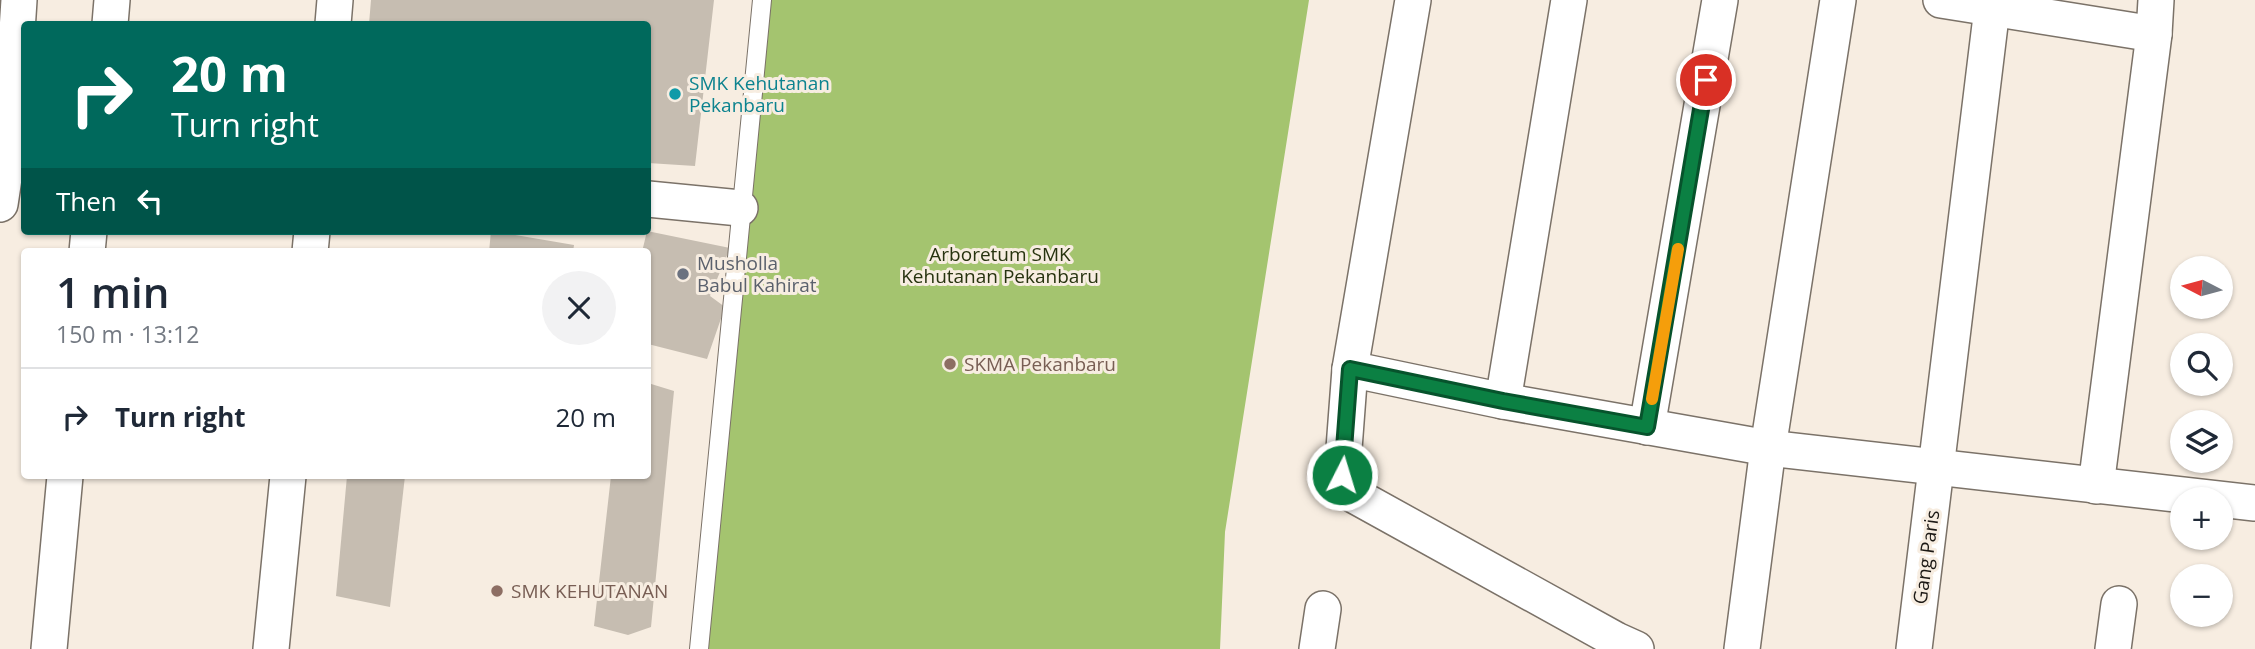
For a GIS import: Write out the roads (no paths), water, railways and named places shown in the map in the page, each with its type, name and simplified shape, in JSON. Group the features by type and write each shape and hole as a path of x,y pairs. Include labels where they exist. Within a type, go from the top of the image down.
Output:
{"street":[{"path":"0,204 17,140 8,38 19,0"},
{"path":"110,21 112,0"},
{"path":"332,21 335,0"},
{"path":"1413,0 1350,369 1342,475 1352,494 1621,646"},
{"path":"1503,401 1569,0"},
{"path":"1647,427 1720,0"},
{"path":"1742,649 1768,448 1838,0"},
{"path":"1941,0 1993,4 2154,34"},
{"path":"2096,486 2157,0"},
{"name":"Gang Paris","path":"1914,649 1993,4"},
{"path":"651,199 740,208"},
{"path":"1350,369 1503,401 1768,448 2255,503"},
{"path":"49,649 65,479"},
{"path":"271,649 288,479"},
{"path":"2113,649 2119,604"},
{"path":"1317,649 1323,609"}],"lane":[{"path":"699,649 762,0"}],"place":[{"name":"SMK Kehutanan Pekanbaru","path":"675,94"},
{"name":"Musholla Babul Kahirat","path":"683,274"},
{"name":"SKMA Pekanbaru","path":"950,364"},
{"name":"SMK KEHUTANAN","path":"497,591"}],"park label":[{"name":"Arboretum SMK Kehutanan Pekanbaru","path":"1000,265"}]}
